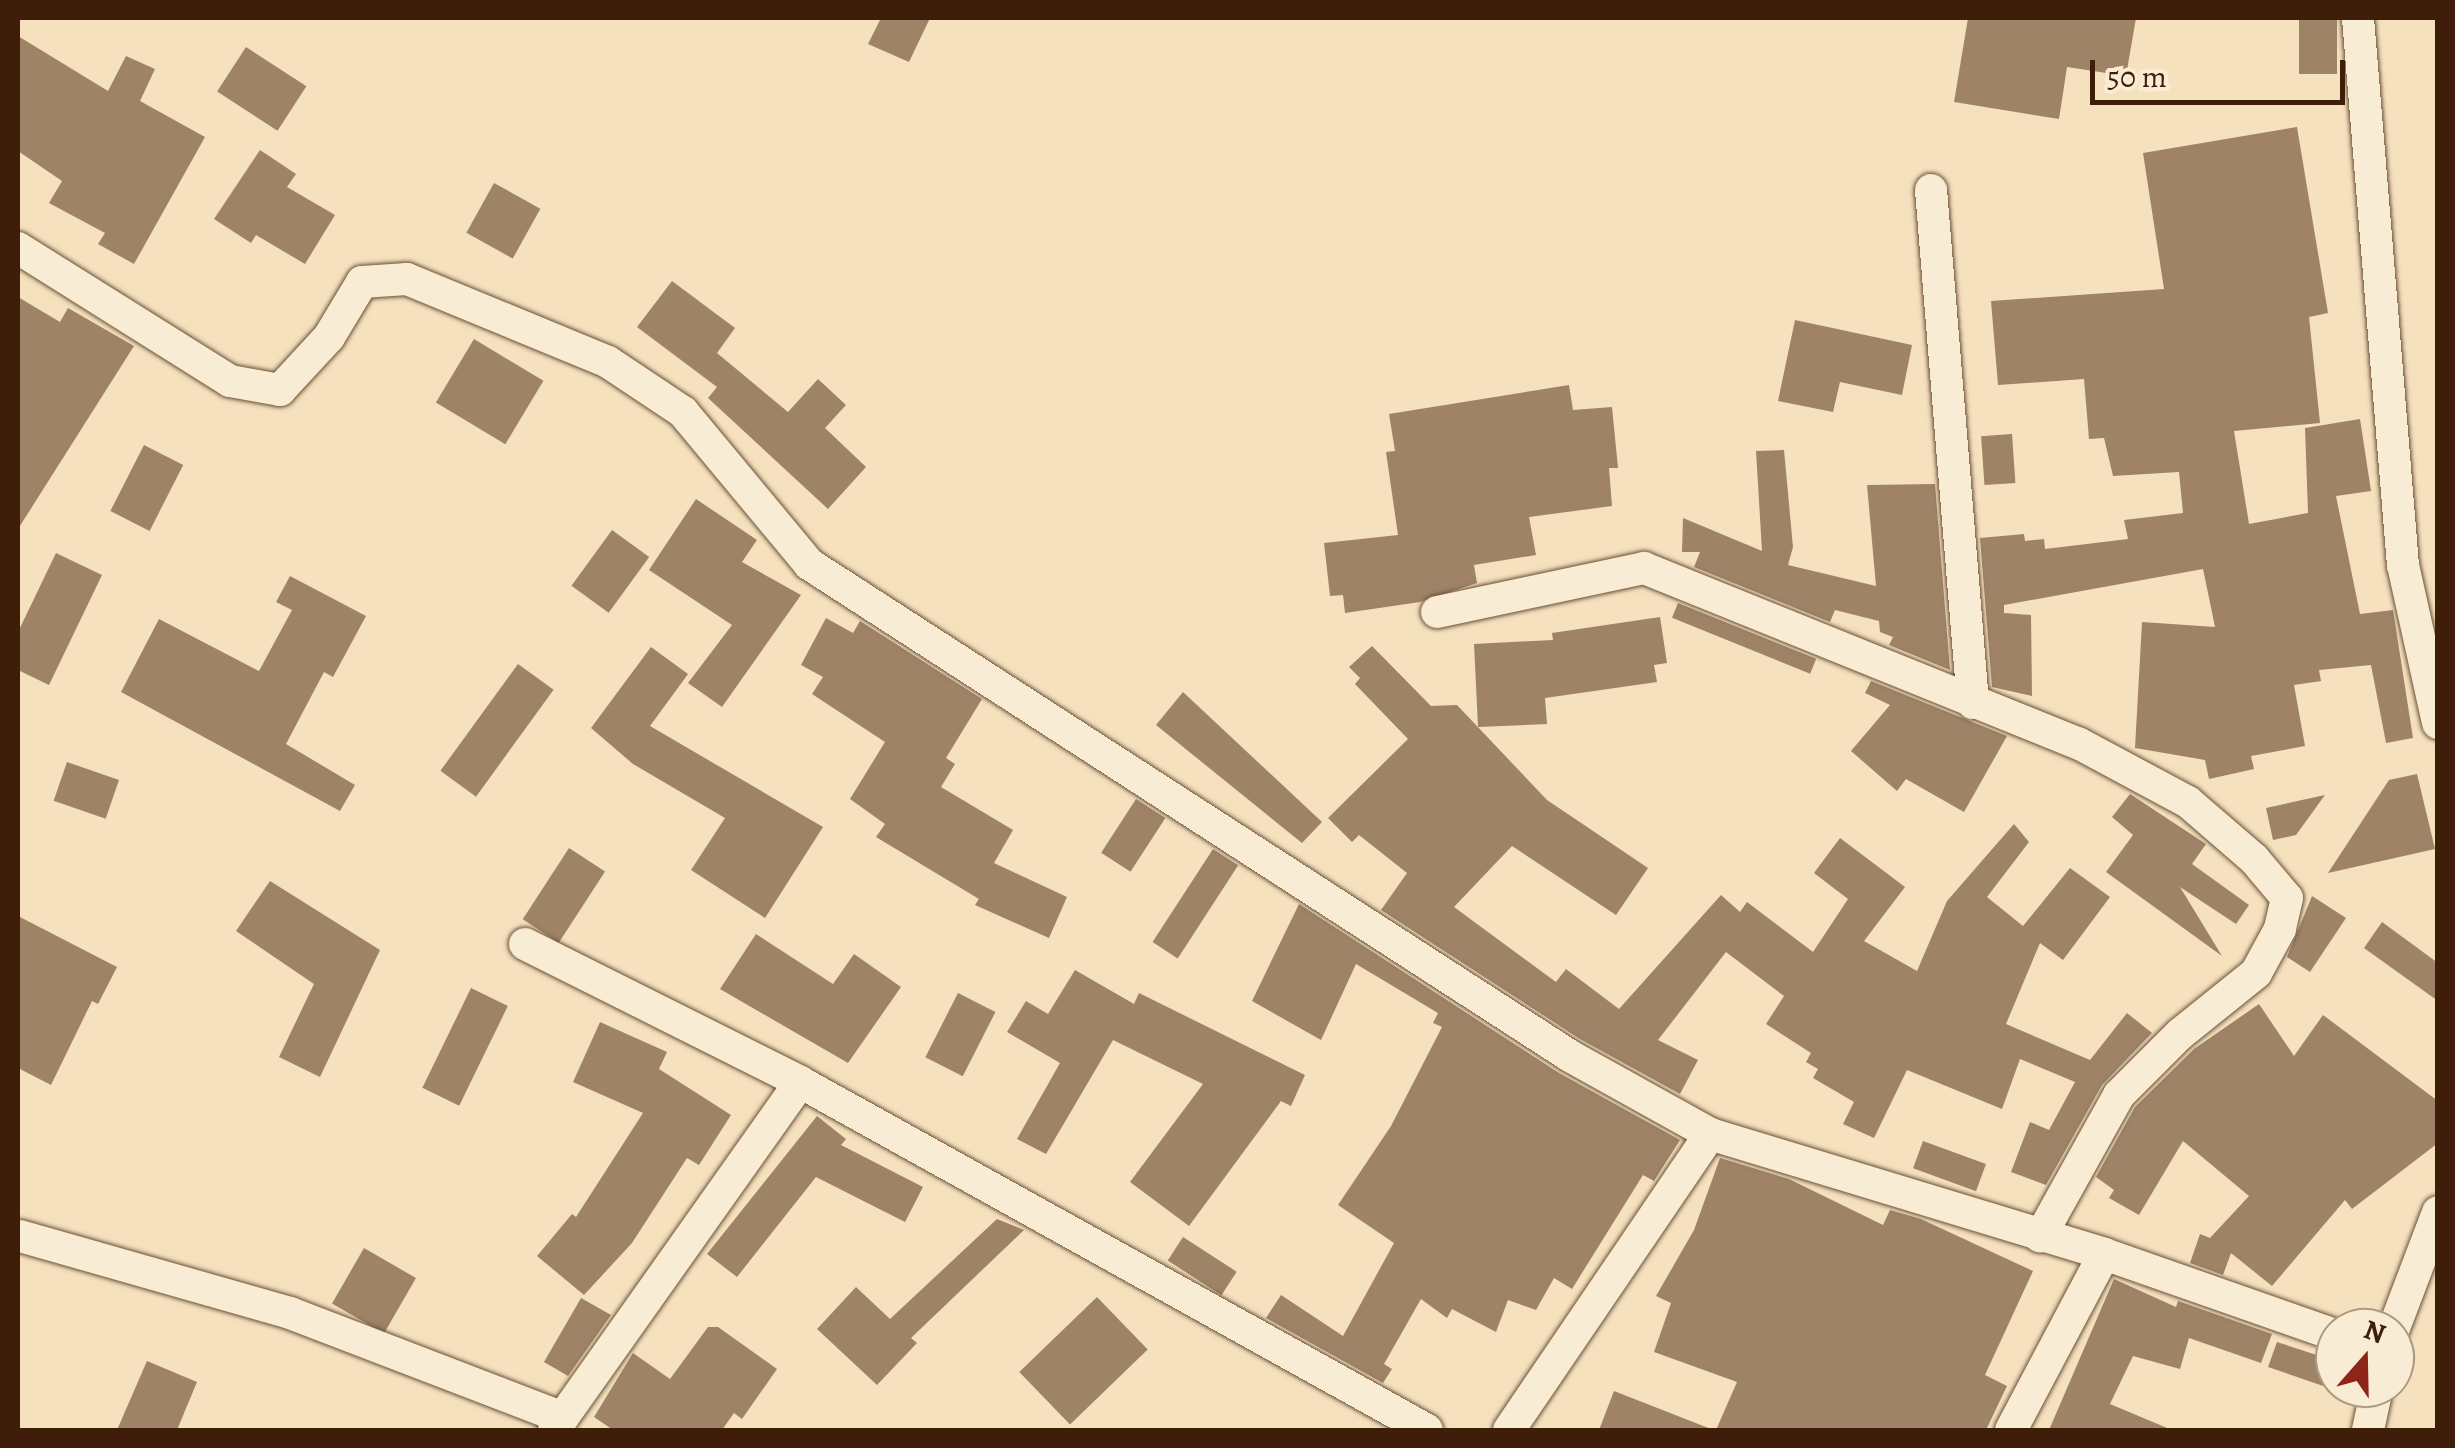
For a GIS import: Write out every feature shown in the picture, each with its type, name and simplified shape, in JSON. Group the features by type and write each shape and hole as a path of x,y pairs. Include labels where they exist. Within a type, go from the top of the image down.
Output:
{"street":[{"path":"2358,18 2402,565 2438,723"},
{"path":"1931,190 1973,703"},
{"path":"18,248 230,382 280,390 329,337 362,282 407,279 608,362 683,412 810,564 1570,1056 1710,1134 2104,1254 2315,1328"},
{"path":"1437,612 1644,568 2078,744 2188,802 2287,898 2280,929 2256,974 2180,1034 2119,1094 2040,1237"},
{"path":"525,944 800,1082 1426,1430"},
{"path":"20,1236 290,1313 559,1424 800,1082"},
{"path":"1508,1430 1710,1134"},
{"path":"2402,1308 2438,1212"},
{"path":"2011,1430 2104,1254"}],"building":[{"path":"881,18 930,18 909,62 868,44"},
{"path":"1968,18 2136,18 2126,76 2067,67 2059,119 1954,102"},
{"path":"2299,18 2337,18 2337,74 2299,74"},
{"path":"18,36 108,91 126,56 155,69 140,101 205,137 134,264 98,244 105,233 49,203 62,181 18,151"},
{"path":"246,47 306,86 278,131 217,91"},
{"path":"2297,127 2328,313 2309,317 2320,423 2234,431 2249,524 2308,513 2305,428 2360,419 2371,491 2336,496 2360,614 2393,610 2413,738 2386,743 2371,665 2319,670 2321,681 2294,685 2305,746 2251,756 2254,769 2209,779 2205,760 2135,748 2142,622 2215,627 2203,569 2004,605 2004,613 2031,615 2032,696 1992,687 1980,538 2024,534 2025,541 2044,539 2045,549 2128,539 2124,520 2183,513 2179,472 2113,476 2104,438 2089,439 2084,379 1998,385 1991,301 2164,289 2143,153"},
{"path":"260,150 296,174 287,187 335,215 305,264 256,235 251,243 214,219"},
{"path":"494,183 540,209 513,259 466,233"},
{"path":"672,281 735,328 717,353 788,412 818,379 846,405 825,428 866,467 828,509 708,398 717,387 637,327"},
{"path":"18,297 60,322 68,308 134,346 18,529"},
{"path":"1795,320 1912,345 1902,395 1840,382 1833,412 1778,401"},
{"path":"474,339 543,381 505,444 436,402"},
{"path":"1569,385 1573,410 1612,407 1618,468 1609,468 1612,506 1529,517 1536,555 1474,565 1477,583 1420,602 1345,613 1343,595 1330,596 1324,543 1398,535 1386,452 1395,451 1389,414"},
{"path":"2012,434 2015,483 1984,485 1981,436"},
{"path":"144,445 183,465 150,531 110,511"},
{"path":"1784,450 1793,547 1788,565 1876,586 1867,485 1935,484 1950,670 1889,645 1893,637 1880,632 1879,621 1835,610 1830,622 1694,567 1700,552 1682,552 1683,518 1762,551 1756,451"},
{"path":"696,499 757,540 742,562 801,595 722,707 688,683 732,625 649,570"},
{"path":"612,530 649,557 609,613 571,586"},
{"path":"56,553 102,575 49,685 18,670 18,632"},
{"path":"290,576 366,616 333,677 324,672 286,744 355,785 340,811 121,692 159,619 259,671 292,610 276,602"},
{"path":"1678,603 1816,659 1810,674 1672,618"},
{"path":"1660,617 1667,663 1654,665 1657,682 1545,698 1547,724 1478,727 1474,644 1553,640 1552,633"},
{"path":"826,618 853,633 860,621 982,699 946,758 955,764 941,787 1013,830 994,863 1067,897 1049,938 975,905 979,899 876,837 885,824 850,799 885,742 812,694 823,677 801,665"},
{"path":"1372,646 1431,706 1457,705 1547,800 1648,868 1616,915 1512,846 1454,907 1556,982 1566,969 1619,1009 1721,895 1740,912 1747,902 1813,952 1848,899 1814,873 1840,838 1905,887 1864,941 1917,971 1947,901 2014,824 2029,842 1987,897 2023,926 2070,868 2110,897 2063,960 2040,943 2006,1024 2090,1060 2127,1013 2152,1033 2102,1085 2046,1185 2011,1172 2030,1122 2049,1130 2075,1082 2020,1059 2002,1109 1907,1070 1874,1138 1843,1124 1854,1102 1813,1078 1818,1069 1806,1062 1811,1053 1766,1024 1784,996 1726,952 1658,1040 1698,1060 1680,1094 1580,1039 1381,910 1407,873 1359,835 1352,842 1328,818 1408,739 1355,684 1360,678 1349,667"},
{"path":"651,647 688,674 650,726 823,827 765,918 691,870 725,818 633,764 591,728"},
{"path":"518,664 554,690 476,797 440,771"},
{"path":"1871,681 2007,736 1964,812 1906,779 1897,791 1851,751 1890,705 1865,693"},
{"path":"1183,692 1322,822 1302,843 1156,725"},
{"path":"67,762 119,780 106,819 54,801"},
{"path":"2417,774 2435,849 2328,873 2389,780"},
{"path":"2130,794 2206,844 2192,864 2249,905 2236,924 2180,887 2222,956 2106,872 2133,835 2112,817"},
{"path":"2325,795 2296,835 2273,840 2266,808"},
{"path":"1136,799 1165,818 1130,872 1101,853"},
{"path":"569,848 605,871 559,943 523,919"},
{"path":"1213,849 1238,865 1178,958 1153,942"},
{"path":"270,881 380,950 320,1077 279,1057 314,984 236,931"},
{"path":"2312,896 2346,918 2310,972 2287,957"},
{"path":"1299,904 1559,1073 1680,1140 1654,1181 1643,1175 1572,1289 1554,1278 1536,1310 1508,1300 1496,1332 1452,1309 1447,1318 1421,1299 1384,1364 1392,1369 1383,1383 1266,1318 1281,1295 1343,1336 1394,1243 1338,1205 1391,1126 1442,1027 1433,1023 1438,1013 1356,964 1321,1040 1252,1001"},
{"path":"18,916 117,967 98,1004 92,1001 51,1085 18,1068"},
{"path":"2382,922 2438,963 2438,1001 2364,948"},
{"path":"756,934 833,984 854,954 901,987 848,1063 720,989"},
{"path":"1075,970 1134,1004 1139,993 1305,1075 1291,1106 1281,1101 1189,1226 1130,1182 1203,1084 1113,1040 1046,1154 1017,1139 1060,1063 1007,1032 1026,1001 1048,1014"},
{"path":"471,988 508,1006 459,1106 422,1088"},
{"path":"958,993 995,1012 963,1076 925,1057"},
{"path":"2259,1004 2294,1056 2323,1015 2438,1101 2438,1143 2352,1209 2345,1200 2272,1286 2231,1253 2223,1275 2190,1263 2200,1234 2210,1238 2249,1196 2183,1141 2139,1215 2109,1198 2114,1190 2096,1177 2135,1107 2194,1049"},
{"path":"600,1022 667,1052 659,1069 731,1115 699,1165 687,1158 632,1243 584,1295 537,1256 572,1214 576,1217 643,1113 573,1082"},
{"path":"817,1116 846,1139 841,1145 923,1187 905,1222 816,1177 737,1277 707,1254"},
{"path":"1923,1141 1986,1164 1976,1191 1913,1168"},
{"path":"1720,1158 1789,1179 1883,1225 1890,1210 1921,1219 2033,1271 1985,1375 2007,1386 1986,1430 1716,1430 1737,1382 1654,1352 1671,1303 1656,1296 1694,1230"},
{"path":"997,1219 1024,1230 911,1338 917,1343 877,1385 817,1329 856,1287 890,1319"},
{"path":"1183,1237 1237,1272 1221,1295 1168,1260"},
{"path":"364,1248 416,1278 384,1333 332,1303"},
{"path":"2114,1279 2176,1307 2178,1301 2272,1334 2261,1363 2189,1338 2180,1369 2133,1356 2110,1404 2172,1430 2049,1430"},
{"path":"1097,1297 1148,1350 1070,1425 1019,1372"},
{"path":"581,1298 611,1315 568,1376 544,1362"},
{"path":"708,1327 718,1327 777,1369 742,1419 734,1413 722,1430 613,1430 594,1417 633,1353 670,1379"},
{"path":"2277,1342 2315,1354 2315,1383 2268,1367"},
{"path":"147,1361 197,1382 177,1430 117,1430"},
{"path":"1614,1391 1711,1429 1711,1430 1599,1430"}]}
